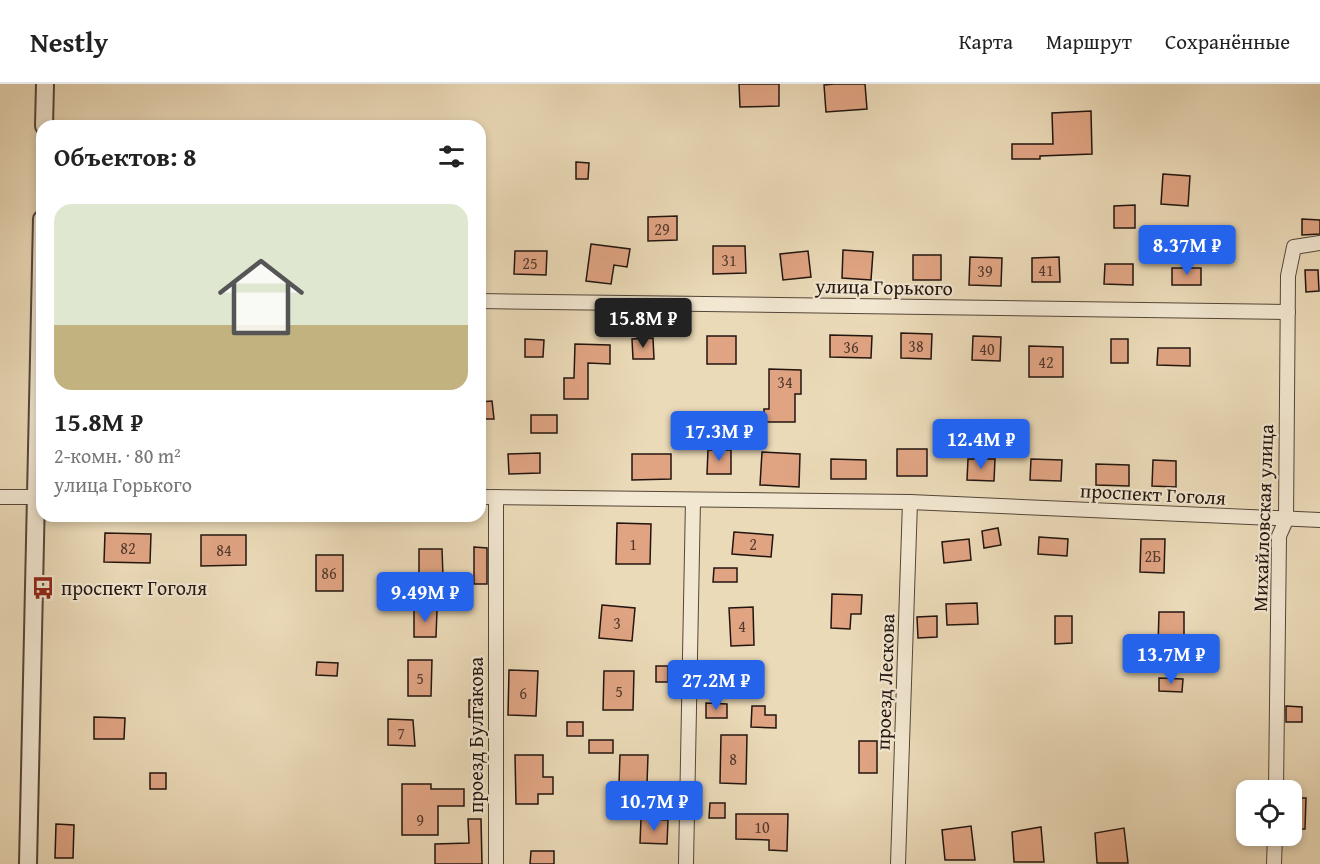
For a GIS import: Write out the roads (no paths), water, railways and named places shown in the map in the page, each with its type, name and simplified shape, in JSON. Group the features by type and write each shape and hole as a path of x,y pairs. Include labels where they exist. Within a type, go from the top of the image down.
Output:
{"street":[{"path":"44,120 45,84"},
{"name":"Михайловская улица","path":"1276,780 1280,536 1286,520 1288,276 1294,247 1320,243"},
{"name":"улица Горького","path":"486,301 1288,312"},
{"path":"0,497 36,497"},
{"name":"проспект Гоголя","path":"486,497 910,502 1320,520"},
{"name":"проезд Булгакова","path":"496,497 496,864"},
{"path":"686,864 693,500"},
{"name":"проезд Лескова","path":"898,864 910,502"},
{"path":"28,864 38,522"},
{"path":"1275,846 1275,864"}],"place":[{"name":"проспект Гоголя","path":"43,588"}]}
